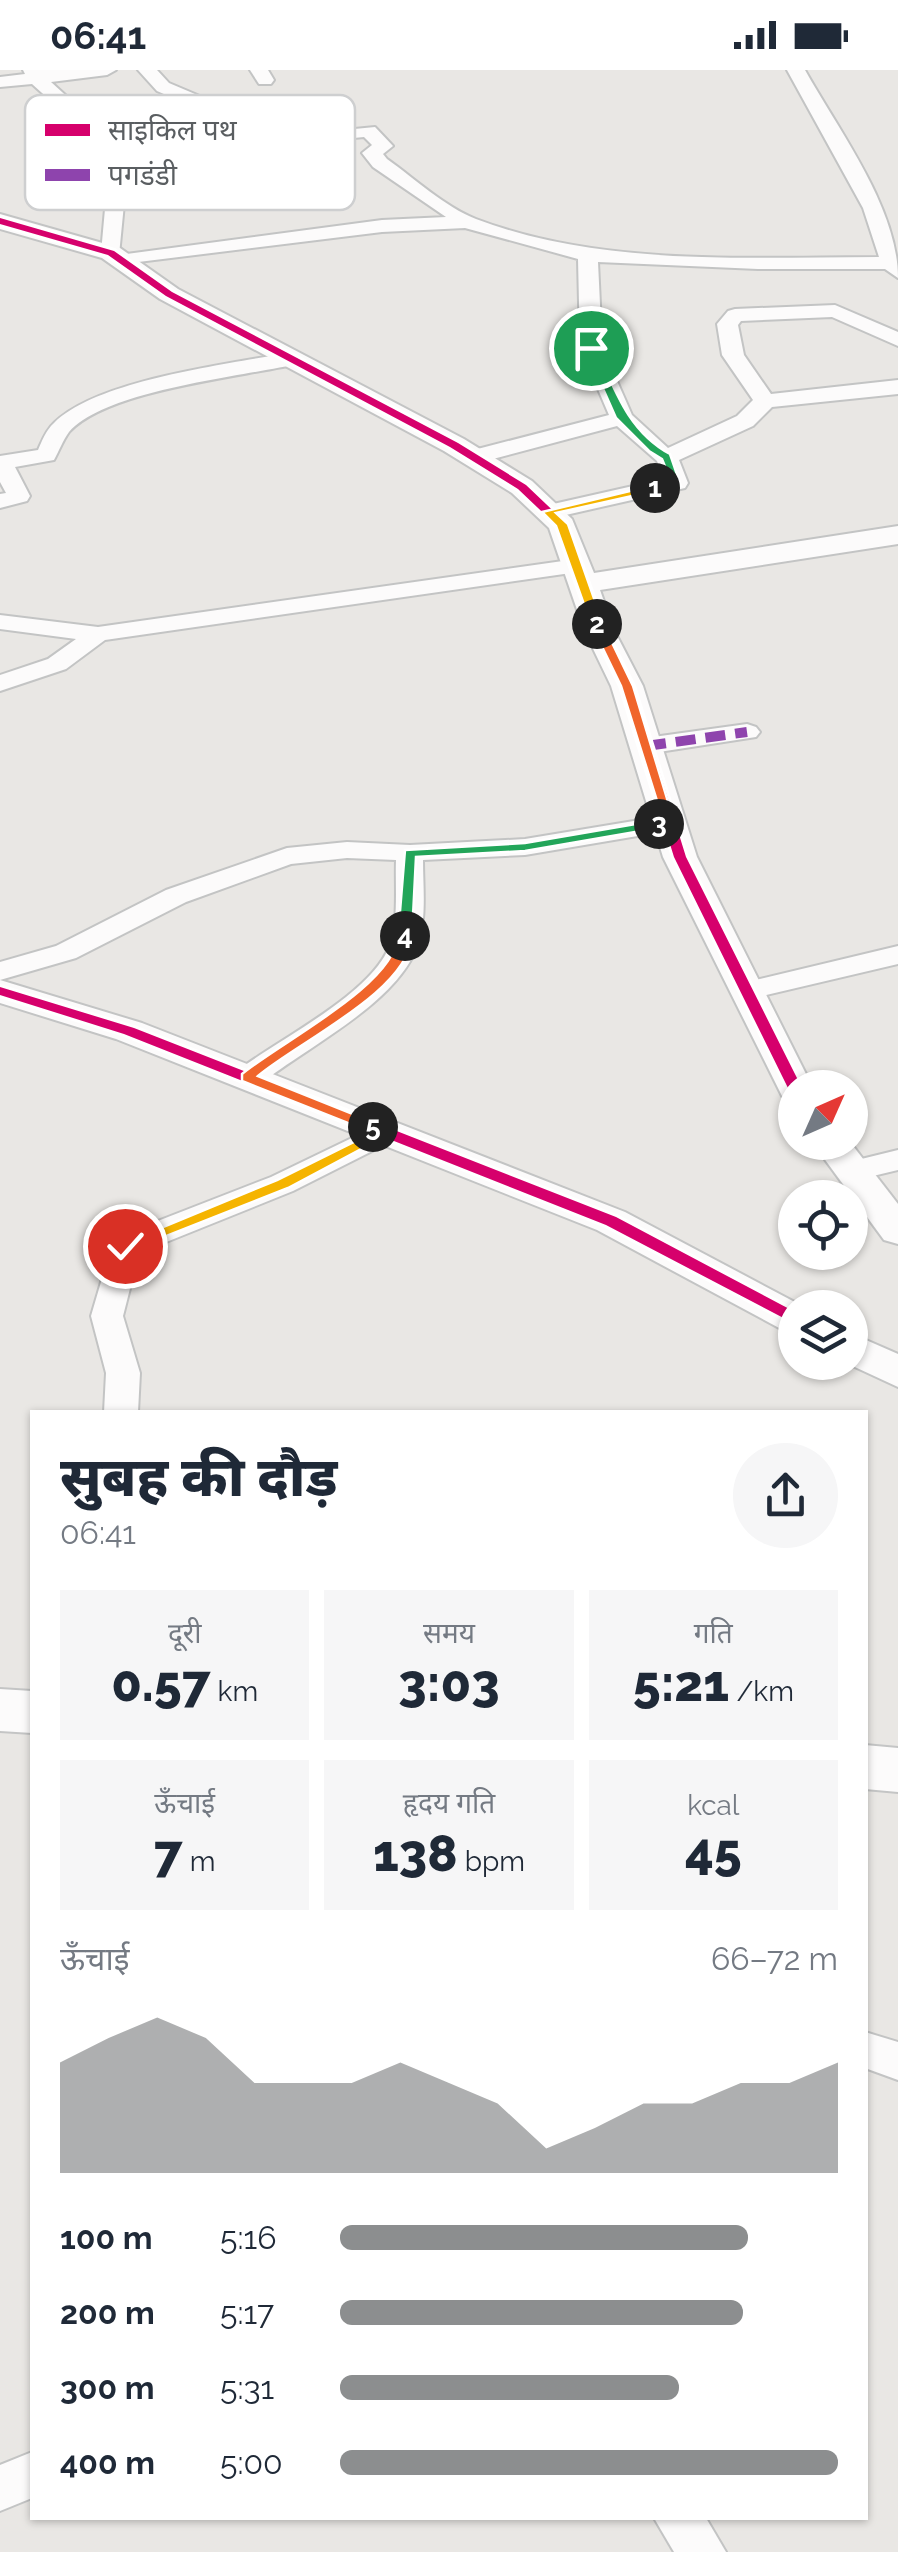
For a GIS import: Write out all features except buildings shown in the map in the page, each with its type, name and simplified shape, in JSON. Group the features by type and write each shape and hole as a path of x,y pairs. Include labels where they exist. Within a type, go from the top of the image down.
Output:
{"main road":[{"path":"0,1710 30,1712"},
{"path":"868,1768 898,1770"}],"street":[{"path":"0,82 34,75 107,70"},
{"path":"147,70 163,87 182,95"},
{"path":"116,257 382,226 466,222 588,255 896,266 872,208 796,70"},
{"path":"34,75 56,95"},
{"path":"355,133 368,132 384,146 371,153 380,163 466,222"},
{"path":"116,257 118,210"},
{"path":"0,222 116,257 169,294 474,457 522,487 562,524 599,630 627,686 680,857 787,1070"},
{"path":"548,512 677,483 666,457 652,449 622,418 591,348 588,255"},
{"path":"765,402 733,354 727,324 730,317 825,310 848,315 898,340"},
{"path":"0,501 19,496 1,463 46,455 61,428 84,412 139,392 292,358"},
{"path":"666,457 745,421 765,402 898,387"},
{"path":"474,457 622,418"},
{"path":"0,622 98,634 898,536"},
{"path":"0,683 57,664 98,634"},
{"path":"646,746 747,732"},
{"path":"0,971 66,952 176,896 287,856 347,850 410,853 525,847 670,822"},
{"path":"248,1078 274,1055 376,987 404,947 410,853"},
{"path":"749,990 898,955"},
{"path":"0,991 129,1031 610,1221 778,1309"},
{"path":"121,1410 122,1373 106,1316 125,1246 282,1184 386,1132"},
{"path":"868,1158 898,1160"},
{"path":"843,1160 898,1232"},
{"path":"868,1357 898,1372"},
{"path":"868,2051 898,2060"},
{"path":"0,2488 30,2476"},
{"path":"679,2520 704,2552"}],"marked path":[{"path":"646,746 747,732"}],"cycle path":[{"path":"0,221 111,253 169,294 454,445 522,487 562,525 599,630 627,686 680,857 786,1070"},
{"path":"0,991 129,1031 611,1221 778,1310"}],"route":[{"path":"125,1246 282,1184 386,1132 248,1078 274,1055 376,987 404,947 410,853 525,847 670,822 627,686 599,630 562,524 548,512 677,483 666,457 652,449 622,418 591,348"}]}
